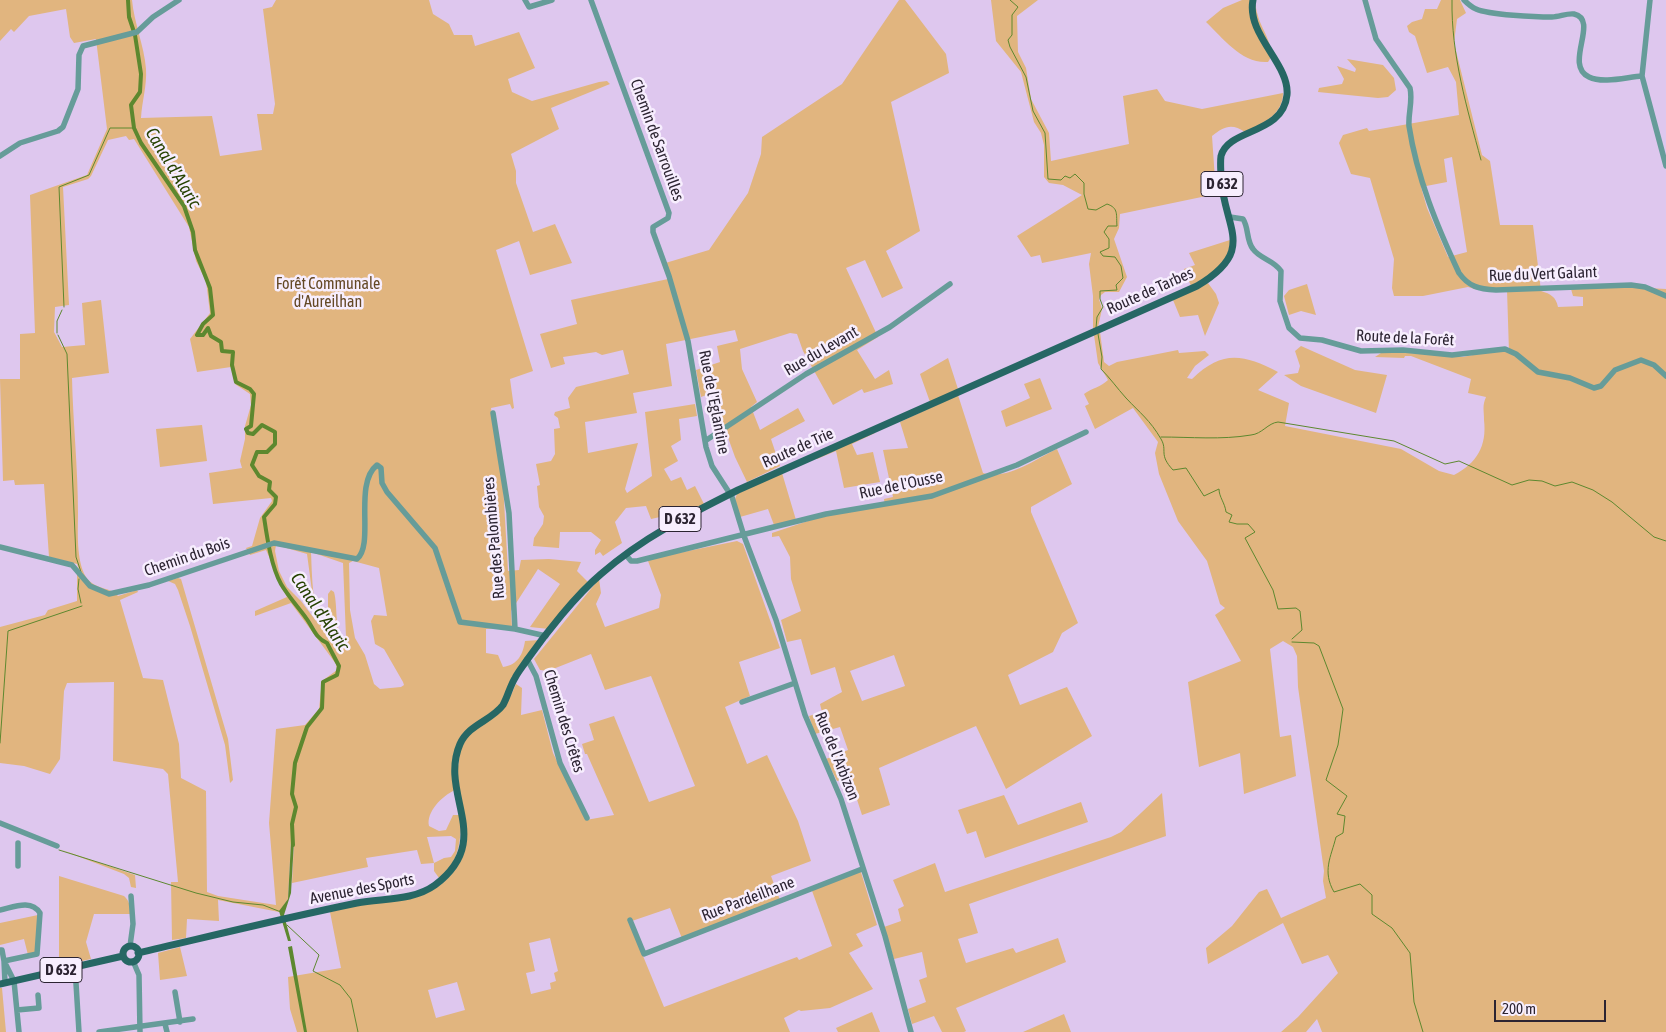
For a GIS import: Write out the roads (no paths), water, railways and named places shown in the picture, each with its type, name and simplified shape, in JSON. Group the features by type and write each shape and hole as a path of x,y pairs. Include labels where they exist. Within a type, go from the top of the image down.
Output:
{"main road":[{"name":"Route de Tarbes","path":"1097,330 1197,286 1212,278 1227,261 1232,250 1233,230 1222,194 1222,154 1232,140 1253,133 1268,124 1285,103 1287,94 1283,76 1256,25 1252,0"},
{"name":"Route de Trie","path":"546,636 599,575 677,521 730,494 1097,330"},
{"name":"D 632","path":"527,659 546,636"},
{"name":"Avenue des Sports","path":"138,953 361,902 410,896 432,887 448,874 460,855 464,834 464,820 455,772 455,761 460,744 474,726 501,707 518,672 527,659"},
{"path":"130,946 136,949 138,953 138,957 133,961 128,961 123,956 124,949 130,946"},
{"name":"D 632","path":"2,984 123,956"}],"street":[{"path":"0,156 20,143 58,131 63,127 78,89 79,55 83,46 137,32 153,17 179,0"},
{"path":"525,0 529,7 552,0"},
{"name":"Chemin de Sarrouilles","path":"591,0 669,213 668,218 653,228 653,232 669,276 688,341"},
{"path":"1365,0 1371,0"},
{"name":"Rue du Vert Galant","path":"1365,0 1376,39 1410,88 1412,95 1409,125 1427,199 1451,255 1466,282 1482,290 1631,285 1666,296"},
{"path":"1464,0 1478,10 1546,17 1575,14 1580,17 1584,25 1578,60 1581,69 1588,77 1598,79 1642,76"},
{"path":"1650,0 1642,76 1666,166"},
{"name":"Route de la Forêt","path":"1230,217 1243,219 1249,242 1254,251 1274,263 1281,271 1279,295 1282,309 1289,328 1300,338 1322,340 1361,351 1403,350 1452,355 1505,349 1516,354 1538,372 1570,378 1594,388 1601,386 1615,370 1642,360 1666,376"},
{"name":"Rue du Levant","path":"705,442 806,374 890,327 950,284"},
{"name":"Rue de l'Eglantine","path":"688,341 705,442 712,466 730,494"},
{"name":"Rue des Palombières","path":"493,413 509,513 515,629"},
{"name":"Rue de l'Ousse","path":"626,555 631,561 637,561 744,536 826,514 932,496 1017,465 1086,432"},
{"name":"Chemin du Bois","path":"0,547 72,565 90,586 109,594 149,585 270,543 357,558 363,551 365,497 369,476 377,465 381,468 382,483 387,492 435,548 460,622 515,629"},
{"name":"Rue de l'Arbizon","path":"730,494 776,620 816,745 841,799 912,1032"},
{"path":"515,629 542,633 546,636"},
{"name":"Chemin des Crêtes","path":"527,659 536,676 560,763 587,818"},
{"path":"742,702 795,683"},
{"path":"0,823 57,846"},
{"path":"18,843 18,866"},
{"name":"Rue Pardeilhane","path":"630,920 644,954 862,869"},
{"path":"130,946 133,924 131,896"},
{"path":"0,910 20,906 34,906 40,913 38,954 4,962"},
{"path":"0,950 2,950 4,962 2,984"},
{"path":"133,961 139,975 140,1032"},
{"path":"4,962 14,981 19,1032"},
{"path":"75,967 78,1032"},
{"path":"175,992 180,1022"},
{"path":"17,1010 39,1008 38,994"},
{"path":"98,1032 193,1019"},
{"path":"165,1024 167,1032"}],"waterway":[{"name":"Canal d'Alaric","path":"128,0 129,17 135,35 141,74 140,92 131,105 134,128 141,143 184,206 193,232 195,250 210,288 213,315 203,324 197,335 203,335 208,328 211,336 221,342 222,351 233,352 232,365 236,382 250,389 254,394 251,426 246,429 248,433 253,434 262,425 275,432 275,444 267,452 257,452 252,465 259,476 270,482 269,490 276,497 275,504 264,517 272,560 284,588 317,635 327,643 339,666 337,675 323,682 322,708 307,727 295,763 292,794 296,807 292,824 293,845"},
{"path":"1010,0 1018,7 1012,15 1012,35 1008,40 1026,77 1033,111 1045,133 1048,179 1061,180 1065,176 1070,178 1075,174 1084,183 1084,194 1088,209 1096,210 1107,204 1116,212 1117,226 1108,226 1104,232 1109,239 1109,248 1100,252 1103,256 1115,257 1121,266 1123,278 1116,285 1117,290 1100,291 1103,307 1097,317 1096,328"},
{"path":"1452,0 1452,21 1457,61 1465,101 1481,160"},
{"path":"64,307 59,187 89,175 110,128 134,128"},
{"path":"57,333 57,321 62,310"},
{"path":"1098,334 1102,357 1101,369 1157,432 1163,443 1164,456 1168,465 1173,470 1186,468 1204,496 1219,489 1226,512 1232,515 1229,522 1248,524 1255,532 1245,538 1273,590 1278,609 1296,608 1300,611 1302,630 1292,639"},
{"path":"58,335 67,354 76,557 81,572"},
{"path":"1161,437 1240,437 1255,434 1278,422 1394,441 1445,464 1459,461 1512,485 1529,480 1542,481 1555,486 1572,482 1593,490 1612,502 1654,537 1666,541"},
{"path":"79,579 78,589 81,603"},
{"path":"0,743 8,631 82,606"},
{"path":"1292,642 1314,643 1319,646 1343,709 1338,745 1326,780 1347,796 1337,814 1345,816 1343,833 1336,837 1329,864 1330,884 1334,892 1360,884 1372,895 1372,914 1392,928 1410,953 1414,1002 1423,1032"},
{"path":"59,850 196,893 233,902 263,905 281,912"},
{"path":"287,925 319,955 313,971 340,985 351,999 358,1032"}],"park label":[{"name":"Forêt Communale d'Aureilhan","path":"328,293"}]}
